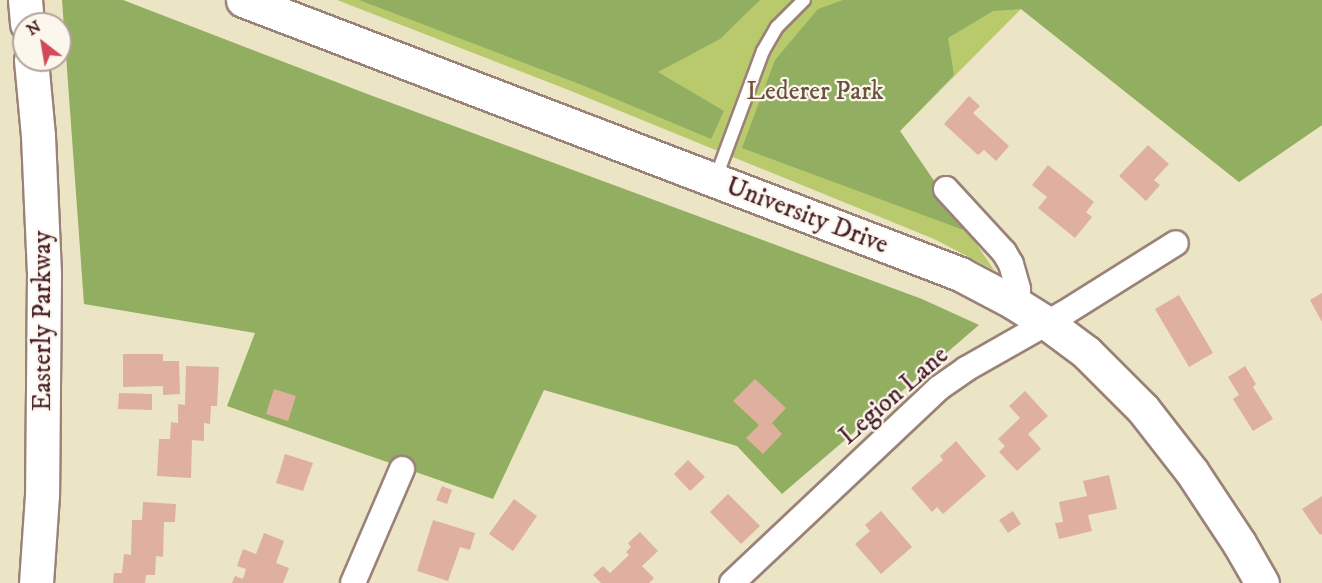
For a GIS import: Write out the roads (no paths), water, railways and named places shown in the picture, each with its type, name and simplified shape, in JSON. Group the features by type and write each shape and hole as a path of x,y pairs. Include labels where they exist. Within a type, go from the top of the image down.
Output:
{"main road":[{"name":"University Drive","path":"243,0 960,274 1017,305 1047,323 1101,365 1143,409 1227,525 1262,583"},
{"name":"Easterly Parkway","path":"32,72 38,136 45,285 42,495 36,583"}],"street":[{"path":"946,189 1004,252 1011,264 1018,289 1017,305"},
{"name":"Legion Lane","path":"732,583 939,388 976,363 1047,323 1176,243"},
{"path":"353,583 402,469"}],"lane":[{"path":"714,181 764,51 777,27 804,0"}],"park label":[{"name":"Lederer Park","path":"815,92"}]}
